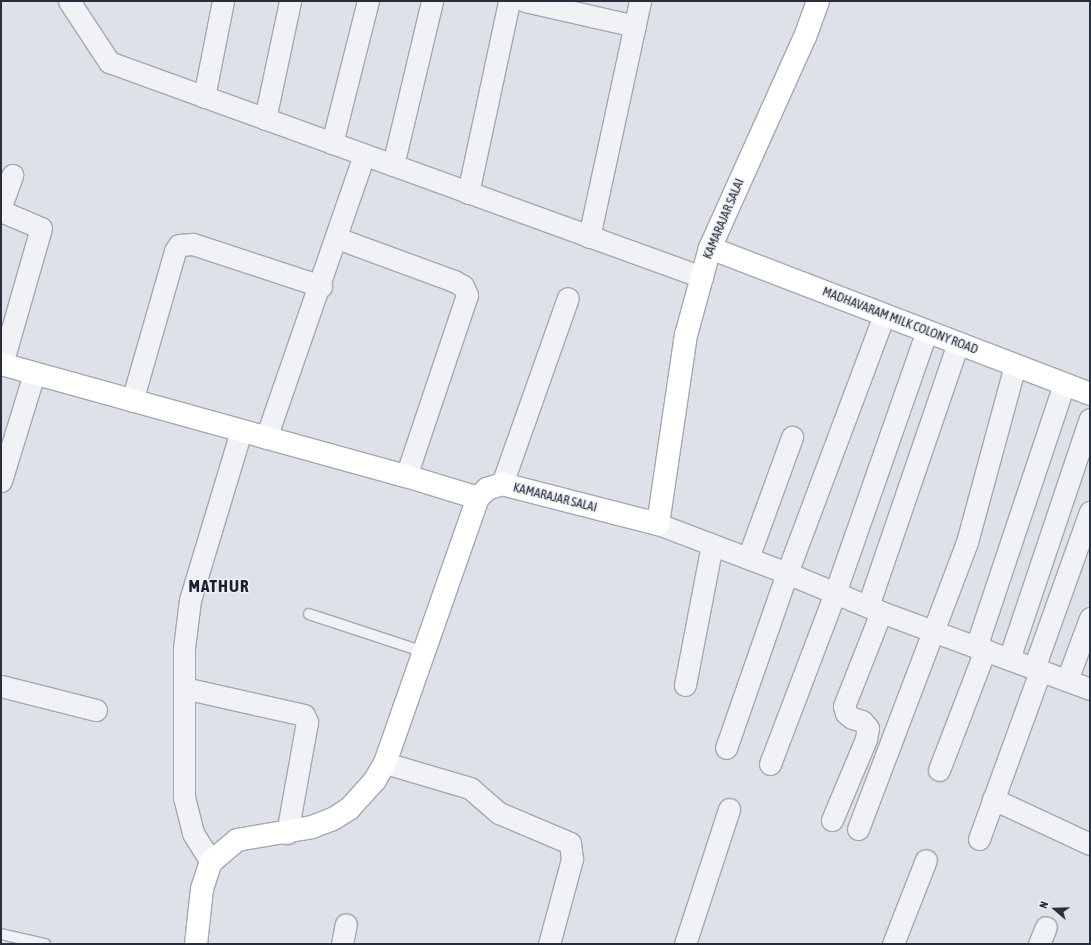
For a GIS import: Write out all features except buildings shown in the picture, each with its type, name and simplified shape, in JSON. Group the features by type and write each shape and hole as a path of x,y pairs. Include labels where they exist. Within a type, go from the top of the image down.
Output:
{"main road":[{"name":"KAMARAJAR SALAI","path":"478,498 487,489 502,484 658,524 686,335 710,248 805,37 818,1"},
{"name":"MADHAVARAM MILK COLONY ROAD","path":"710,248 1090,394"},
{"path":"1,364 242,432 406,476 478,498 385,763 375,780 349,809 312,827 237,840 211,862 202,889 196,944"}],"street":[{"path":"69,1 109,62 702,277"},
{"path":"204,97 224,1"},
{"path":"265,119 290,1"},
{"path":"332,143 368,1"},
{"path":"392,165 432,1"},
{"path":"468,193 509,1"},
{"path":"525,1 635,26"},
{"path":"589,237 640,1"},
{"path":"266,438 337,238 364,155"},
{"path":"1,206 12,176"},
{"path":"1,211 41,228 1,364"},
{"path":"337,238 454,281 463,286 467,295 406,476"},
{"path":"132,401 175,251 180,245 193,244 320,286"},
{"path":"502,484 568,298"},
{"path":"726,748 787,573 884,315"},
{"path":"770,764 835,593 926,331"},
{"path":"832,820 866,739 868,728 862,721 852,718 846,713 844,706 958,343"},
{"path":"858,829 975,517 1015,365"},
{"path":"1,481 34,374"},
{"path":"939,770 980,648 1064,384"},
{"path":"1009,659 1090,419"},
{"path":"211,862 193,833 184,798 184,648 190,600 242,432"},
{"path":"748,558 792,437"},
{"path":"979,839 1090,512"},
{"path":"658,524 787,573 874,609 1090,689"},
{"path":"685,685 712,545"},
{"path":"1067,680 1090,618"},
{"path":"1,686 96,710"},
{"path":"184,688 304,715 307,722 287,832"},
{"path":"385,763 470,788 499,812 570,843 572,859 549,944"},
{"path":"993,799 1090,844"},
{"path":"685,944 729,809"},
{"path":"893,944 926,860"}],"lane":[{"path":"309,614 424,652"},
{"path":"1,934 45,944"}],"district":[{"name":"MATHUR","path":"219,587"}]}
